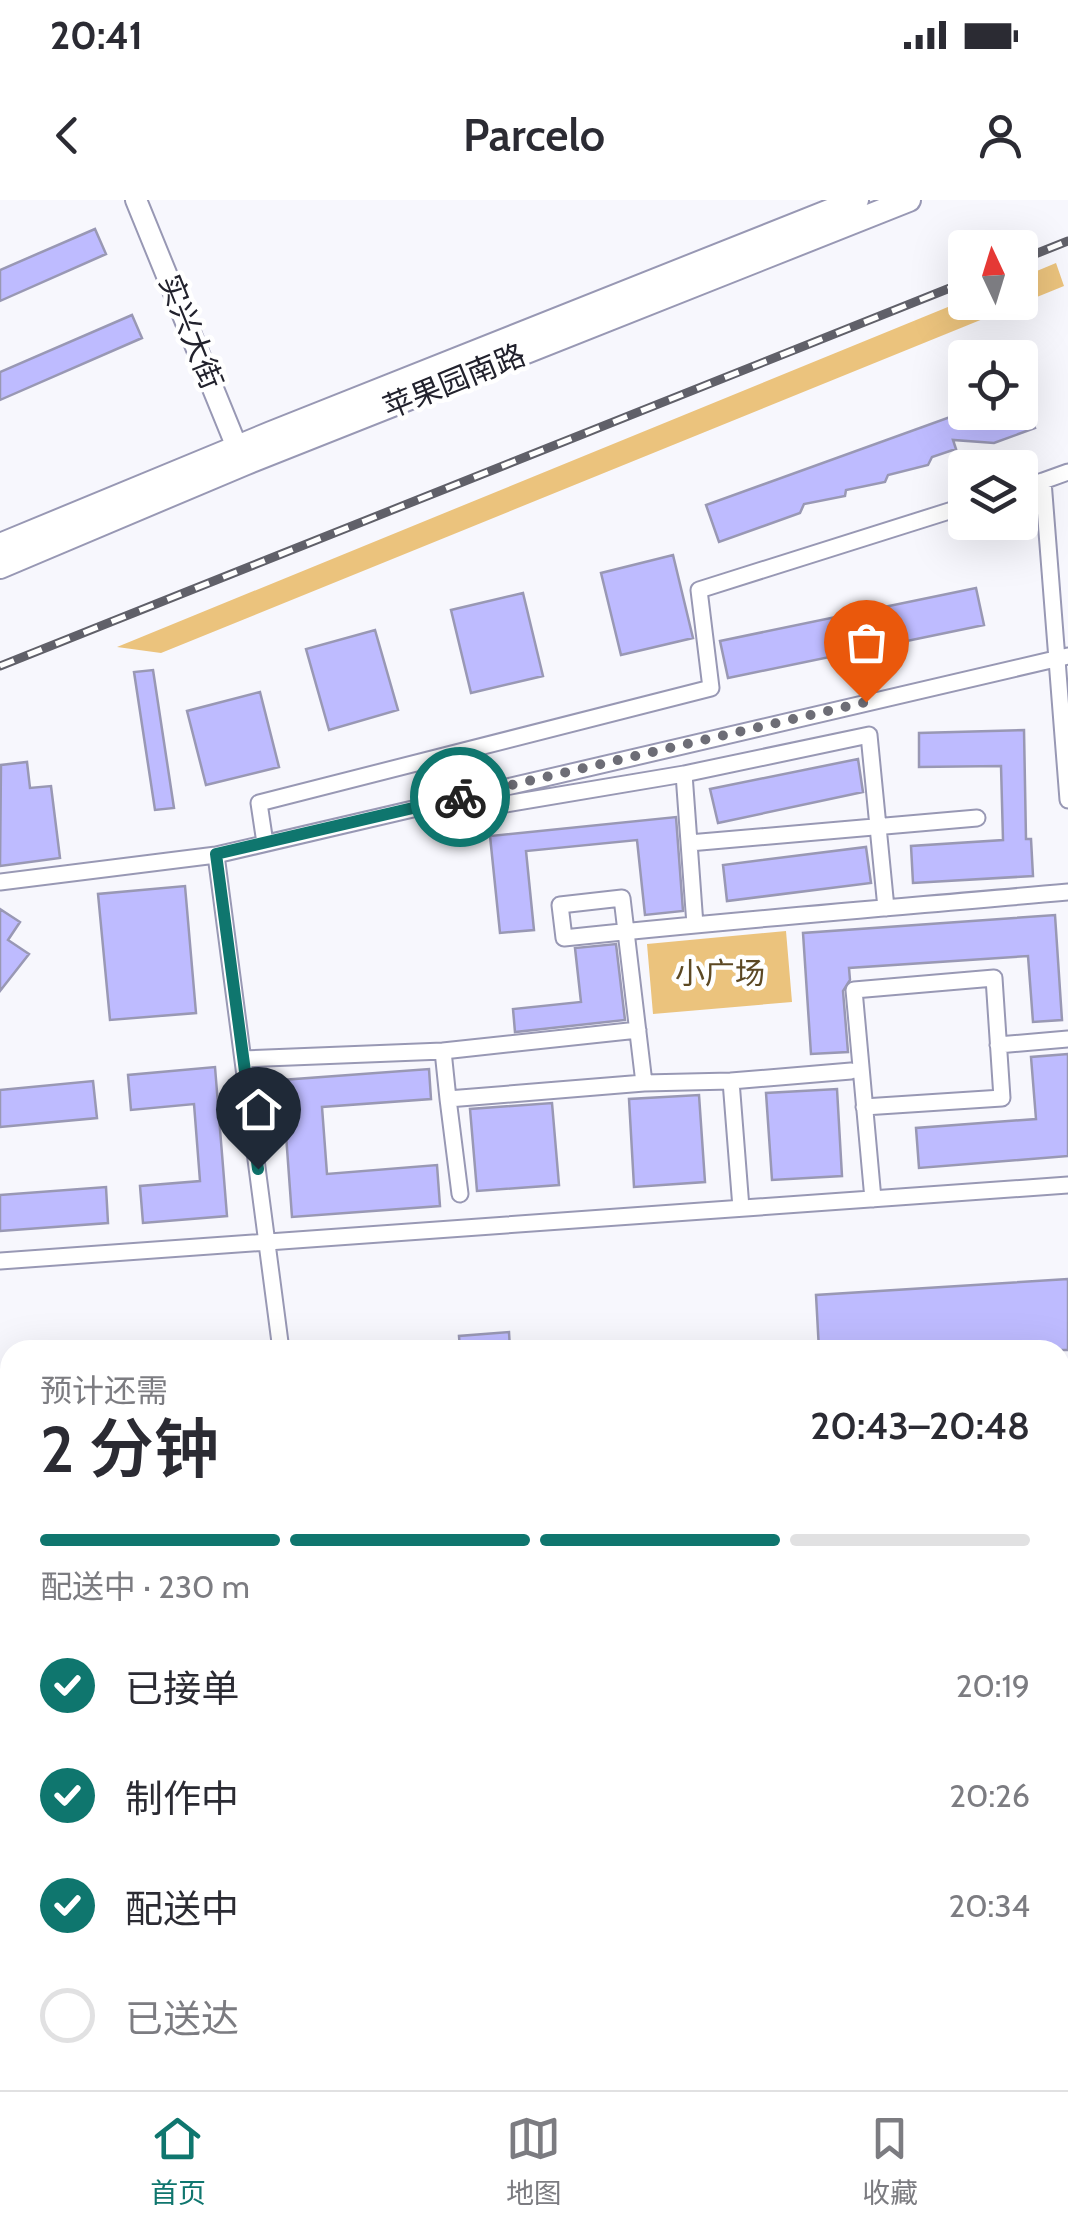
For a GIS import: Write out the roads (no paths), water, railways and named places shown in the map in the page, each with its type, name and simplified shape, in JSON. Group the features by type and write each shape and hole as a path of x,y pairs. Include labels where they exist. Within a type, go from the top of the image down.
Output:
{"main road":[{"name":"苹果园南路","path":"0,567 240,456 857,200"},
{"name":"苹果园南路","path":"0,546 909,200"}],"street":[{"name":"实兴大街","path":"136,200 240,456"},
{"path":"1038,483 1068,472"},
{"path":"1043,481 1062,657 1068,800"},
{"path":"265,843 259,803 711,688 698,590 948,511"},
{"path":"0,882 216,854 1062,657"},
{"path":"506,804 684,774 869,735 886,908"},
{"path":"684,774 694,925"},
{"path":"689,843 977,818"},
{"path":"216,854 280,1340"},
{"path":"644,1083 638,1030 626,931 622,898 560,905 564,938 626,931 1068,892"},
{"path":"864,1107 1002,1098 994,978 854,990 864,1107 873,1199"},
{"path":"243,1059 442,1051 638,1030"},
{"path":"998,1045 1068,1039"},
{"path":"442,1051 460,1194"},
{"path":"448,1099 644,1083 731,1082 851,1070"},
{"path":"731,1082 741,1208"},
{"path":"0,1261 1068,1185"}],"railway":[{"path":"1038,253 1068,241"},
{"path":"0,666 948,289"}],"park label":[{"name":"小广场","path":"720,973"}]}
